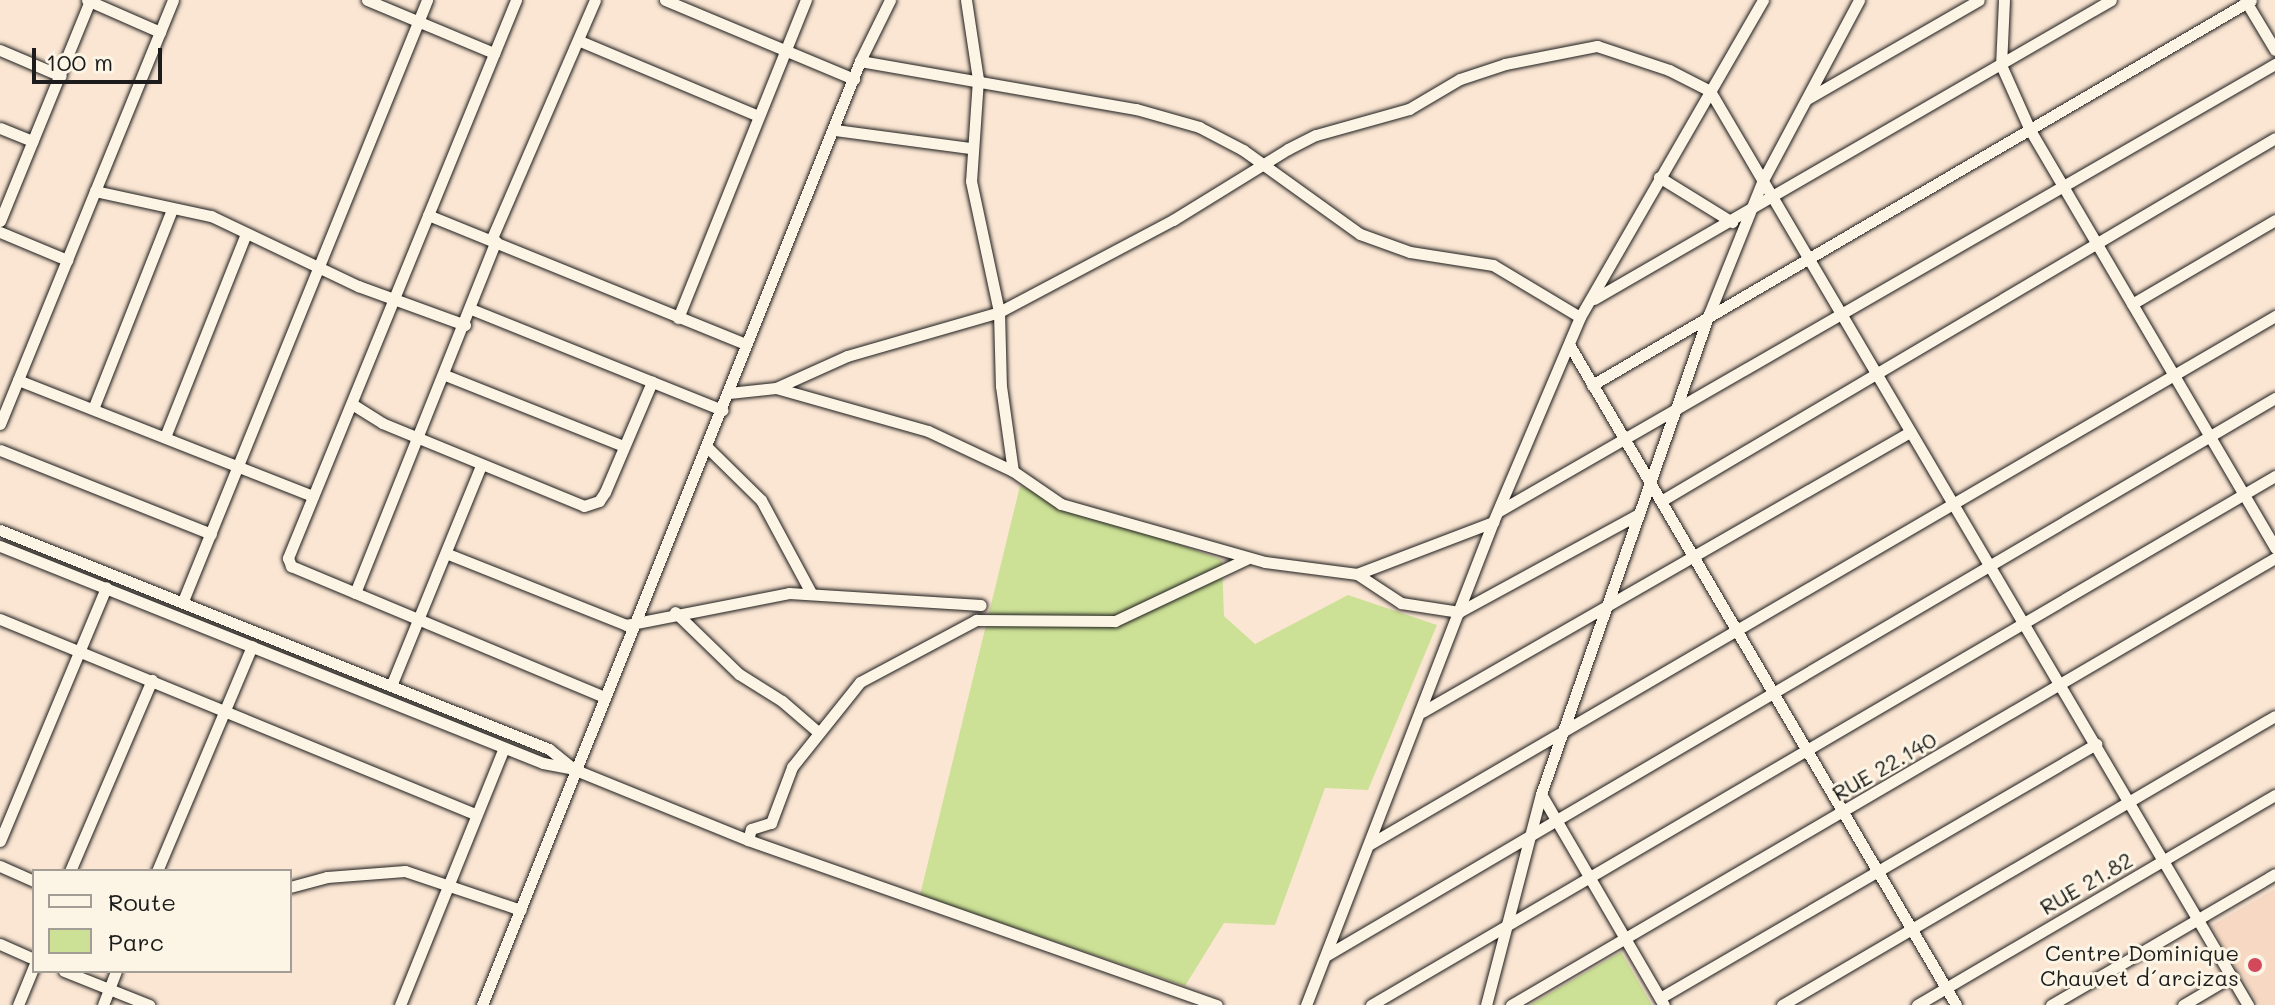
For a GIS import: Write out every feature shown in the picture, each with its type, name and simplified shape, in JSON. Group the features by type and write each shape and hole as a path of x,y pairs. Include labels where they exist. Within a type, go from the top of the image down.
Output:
{"street":[{"path":"0,221 61,76 89,0 160,32"},
{"path":"0,424 173,0"},
{"path":"367,0 417,24 494,53"},
{"path":"183,601 427,0"},
{"path":"516,0 396,300 313,496 289,563 604,697"},
{"path":"355,593 416,438 465,325 494,240 595,0"},
{"path":"665,0 854,79"},
{"path":"678,318 756,115 806,0"},
{"path":"482,1005 573,769 729,393 860,61 890,0"},
{"path":"966,0 978,79 970,148 971,181 999,312 1001,386 1013,471"},
{"path":"1306,1005 1496,517 1580,317 1594,300 1659,177 1763,0"},
{"path":"1486,1005 1541,794 1609,608 1639,514 1681,406 1709,314 1763,180 1859,0"},
{"path":"1807,99 1979,0"},
{"path":"2004,0 2001,65 2030,130 2275,548"},
{"path":"1594,300 2111,0"},
{"path":"1592,385 2247,1 2275,50"},
{"path":"580,41 756,115"},
{"path":"729,393 776,388 847,356 999,312 1098,262 1316,135 1428,101 1460,79 1572,49 1610,49 1710,91 2062,684 2248,1005"},
{"path":"0,50 61,76"},
{"path":"860,61 978,79 1136,109 1199,127 1264,164 1360,234 1410,252 1493,265 1580,317"},
{"path":"1357,574 1496,517 1681,406 2275,64"},
{"path":"0,128 33,141"},
{"path":"835,130 970,148"},
{"path":"1661,501 2275,138"},
{"path":"1659,177 1732,222"},
{"path":"95,191 211,216 319,267 465,325"},
{"path":"93,409 172,209"},
{"path":"428,215 494,240 511,252 746,344"},
{"path":"2132,304 2275,220"},
{"path":"0,232 67,260"},
{"path":"165,437 246,233"},
{"path":"471,309 722,410"},
{"path":"1370,844 2275,316"},
{"path":"1570,346 1956,1005"},
{"path":"445,375 623,446"},
{"path":"18,380 313,496"},
{"path":"352,404 416,438 556,498 592,505 605,492 652,382"},
{"path":"776,388 928,431 1013,471 1061,504 1247,558 1357,574 1401,603 1459,612 1639,514"},
{"path":"1327,955 2275,398"},
{"path":"1422,712 1695,559 1910,432"},
{"path":"706,446 761,500 811,593"},
{"path":"0,450 211,534"},
{"path":"391,686 448,554 481,465"},
{"path":"1371,1005 1504,930 2275,476"},
{"path":"0,530 549,749 573,769"},
{"path":"0,546 504,748 573,769 748,840 1217,1005"},
{"path":"448,554 606,620 634,625 675,612 811,593 981,605"},
{"path":"748,840 751,829 771,823 792,767 860,682 976,620 1115,621 1247,558"},
{"name":"RUE 22.140","path":"1511,1005 1844,813 2275,558"},
{"path":"0,841 106,587"},
{"path":"675,612 739,674 782,701 818,732"},
{"path":"2,624 80,651 222,708 475,814"},
{"path":"158,869 222,708 252,646"},
{"path":"71,869 152,680"},
{"path":"1782,1005 2275,716"},
{"path":"1541,794 1662,1001 2096,744"},
{"path":"400,1005 504,748"},
{"name":"RUE 21.82","path":"1917,1005 2275,795"},
{"path":"0,866 32,880"},
{"path":"292,887 388,870 447,885 521,910"},
{"path":"2051,1005 2275,874"},
{"path":"0,944 32,958"},
{"path":"18,1005 32,971"},
{"path":"69,973 149,1005"},
{"path":"103,1005 115,973"},
{"path":"2183,1005 2232,976"}],"shaded area":[{"name":"Centre Dominique Chauvet d´arcizas","path":"2275,889 2275,1005 2259,1005 2211,926"}],"green space":[{"path":"1020,486 1222,560 1224,616 1255,644 1348,595 1437,625 1368,790 1325,788 1275,925 1224,923 1185,986 920,895"},
{"path":"1621,952 1652,1005 1530,1005"}],"place":[{"name":"Centre Dominique Chauvet d´arcizas","path":"2255,965"}]}
